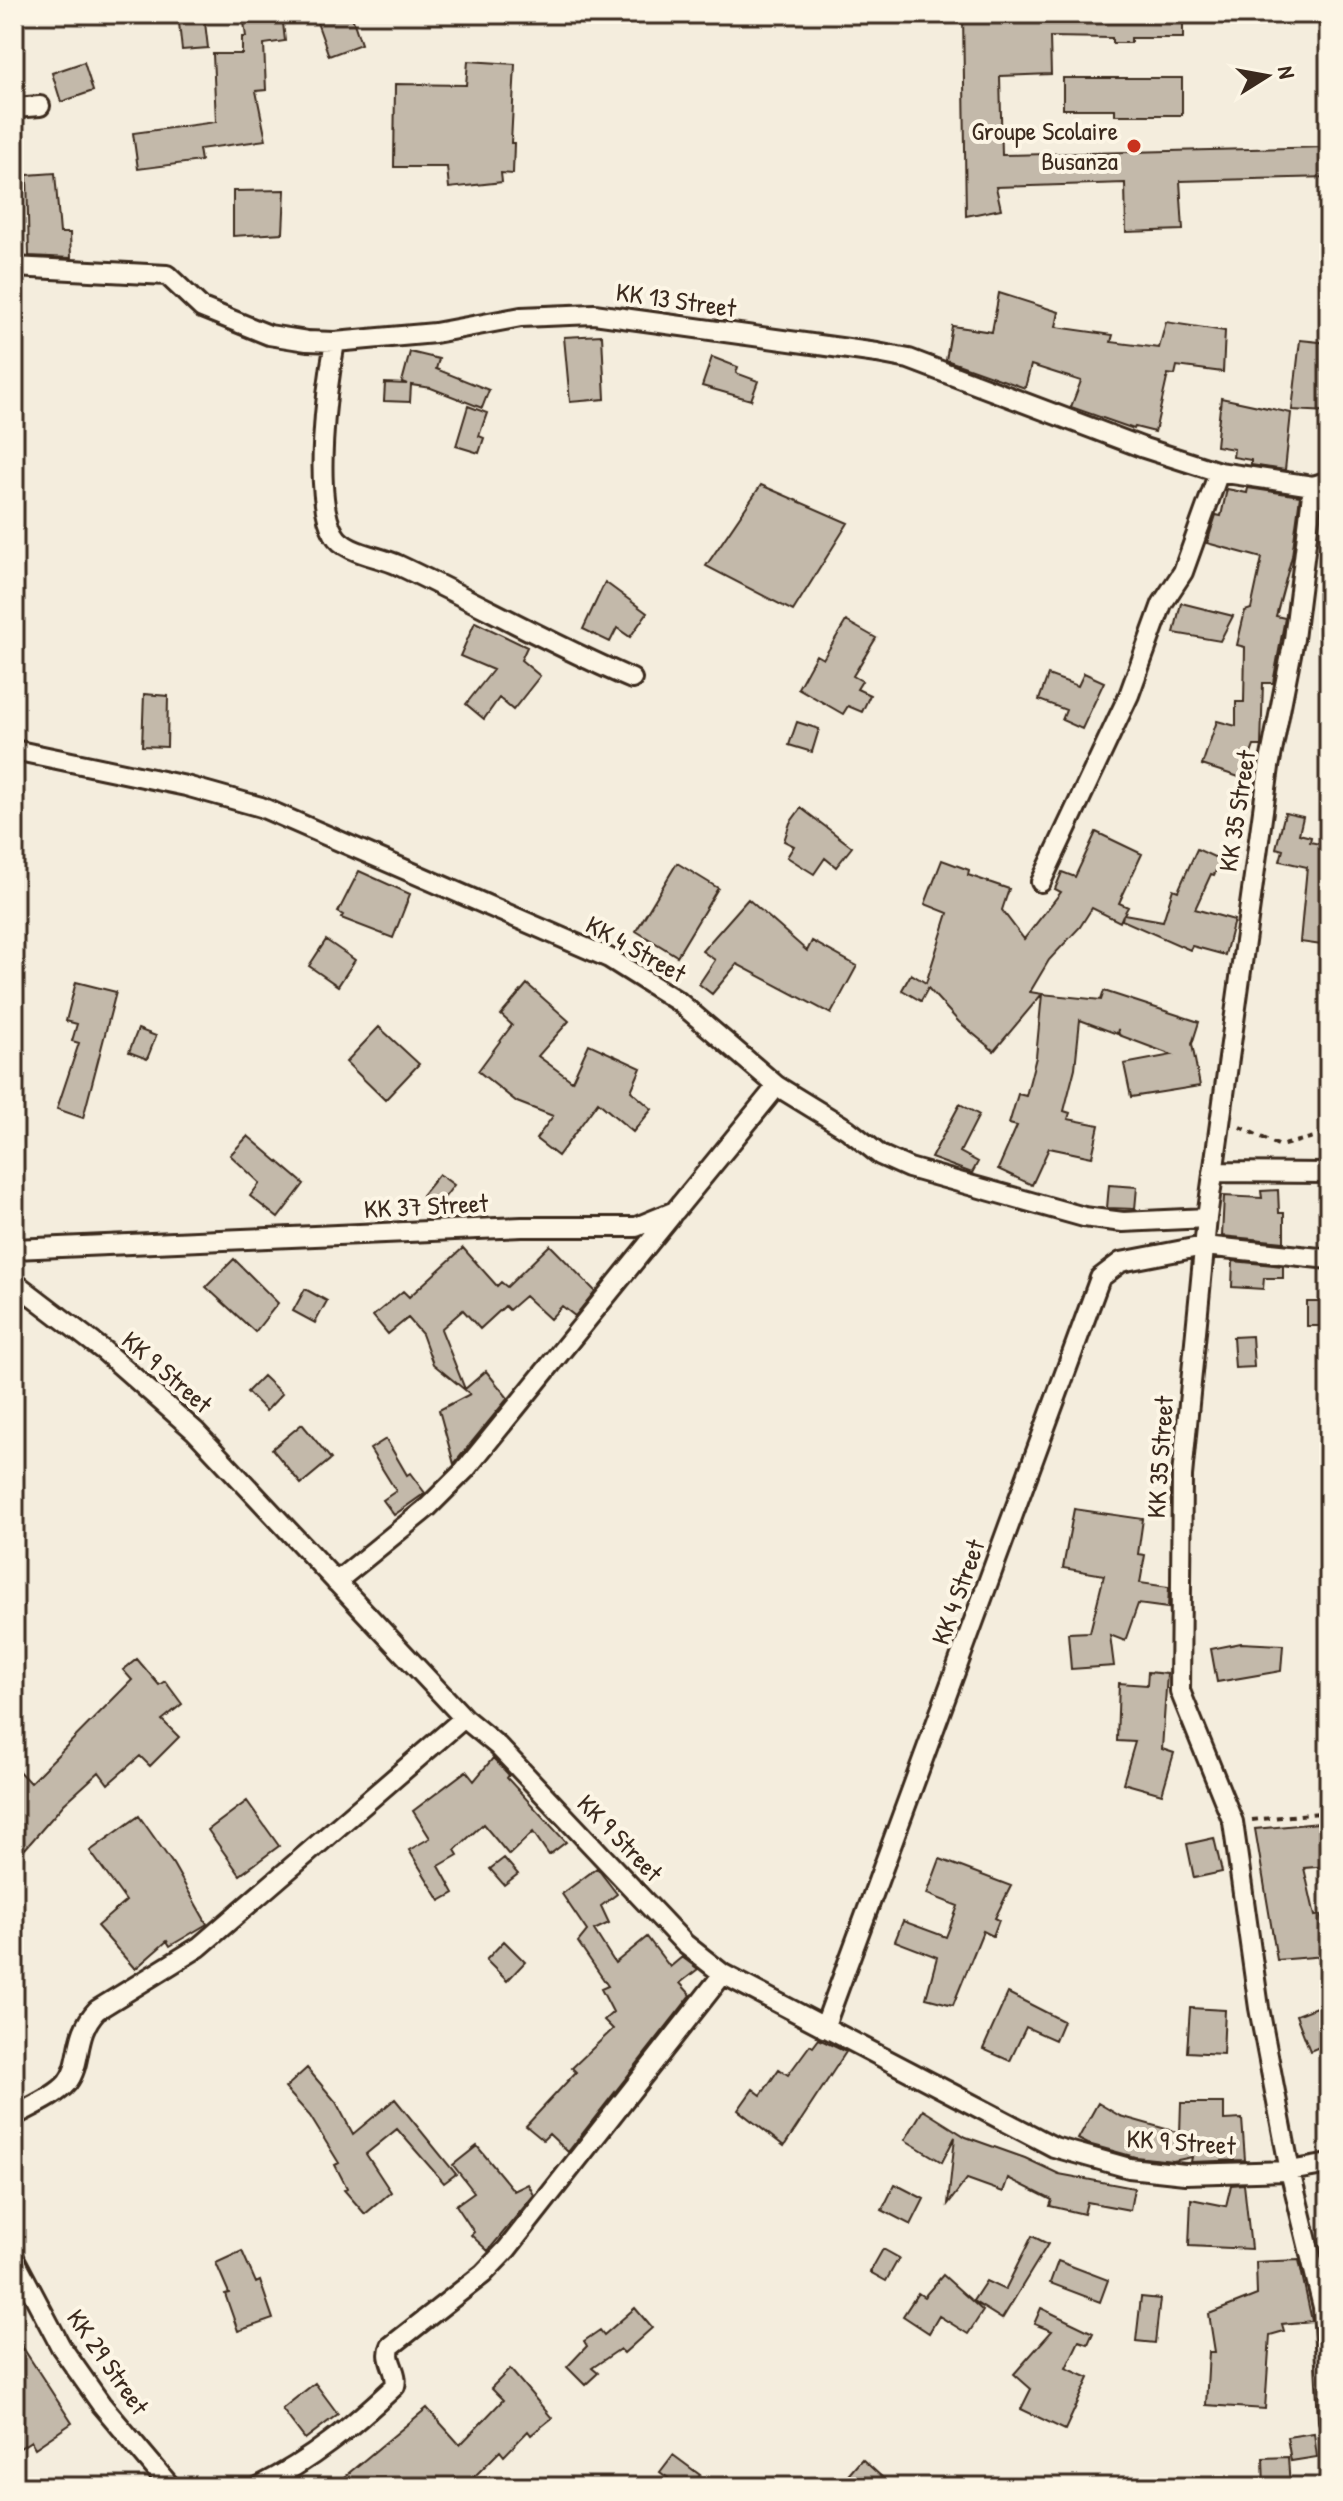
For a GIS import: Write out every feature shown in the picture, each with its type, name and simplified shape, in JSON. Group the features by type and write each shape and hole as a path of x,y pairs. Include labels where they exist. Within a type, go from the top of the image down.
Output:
{"street":[{"path":"14,108 40,106"},
{"name":"KK 13 Street","path":"14,267 167,275 202,308 269,335 335,342 435,333 521,317 594,314 877,353 932,368 1144,448 1219,472 1321,484"},
{"path":"335,342 323,421 328,521 337,540 344,546 380,557 485,605 564,650 632,679"},
{"path":"1041,882 1129,695 1162,604 1183,572 1219,472"},
{"name":"KK 35 Street","path":"1321,484 1269,767 1207,1218 1182,1476 1180,1691 1233,1822 1259,2008 1290,2171 1323,2307 1329,2420"},
{"name":"KK 4 Street","path":"14,750 186,786 306,824 609,958 679,1002 777,1086 838,1123 880,1155 909,1168 1084,1217 1123,1222 1207,1218"},
{"path":"336,1582 428,1507 465,1470 777,1086"},
{"path":"1213,1172 1329,1173"},
{"name":"KK 37 Street","path":"14,1249 522,1227 620,1229 657,1220 675,1211"},
{"name":"KK 4 Street","path":"824,2028 1100,1278 1121,1262 1204,1246 1329,1259"},
{"name":"KK 9 Street","path":"14,1282 103,1350 195,1431 464,1718 498,1746 685,1944 723,1974 1054,2147 1129,2168 1171,2172 1290,2171 1329,2164"},
{"path":"14,2116 65,2086 73,2074 86,2022 97,2010 199,1947 464,1718"},
{"path":"258,2487 299,2466 339,2438 395,2386 397,2380 389,2357 391,2346 483,2274 507,2249 723,1974"},
{"name":"KK 29 Street","path":"14,2258 61,2347 101,2404 171,2487"}],"path":[{"path":"1220,1117 1280,1146 1329,1133"},
{"path":"1233,1822 1329,1812"}],"building":[{"path":"178,14 204,14 208,48 182,50"},
{"path":"243,14 282,14 285,41 264,44 266,90 256,91 266,140 199,149 201,161 138,169 133,133 216,122 213,54 242,54 242,37 246,37"},
{"path":"314,14 351,14 361,44 329,56"},
{"path":"963,14 1183,14 1183,38 1131,38 1131,43 1112,43 1112,38 1050,37 1051,74 1000,76 1002,155 1329,147 1329,177 1180,181 1183,230 1126,232 1125,183 996,187 1001,209 966,216"},
{"path":"468,61 515,64 511,143 514,143 513,174 501,173 502,182 449,188 447,167 394,167 395,84 466,85"},
{"path":"84,62 93,91 61,102 52,73"},
{"path":"1063,78 1182,78 1182,115 1115,115 1115,109 1063,109"},
{"path":"55,173 60,233 70,233 71,258 29,256 27,175"},
{"path":"285,190 283,233 233,236 233,191"},
{"path":"999,293 1059,312 1056,327 1113,335 1111,342 1159,348 1166,322 1225,331 1223,372 1177,366 1175,375 1168,374 1155,432 1134,429 1071,407 1081,381 1031,365 1025,388 946,360 952,326 992,332"},
{"path":"602,335 605,399 570,402 564,337"},
{"path":"1300,340 1329,343 1329,412 1292,410"},
{"path":"410,352 439,359 436,369 489,390 482,408 431,388 411,385 410,402 384,401 385,383 407,384 402,382"},
{"path":"712,357 738,367 736,373 758,381 751,400 702,386"},
{"path":"1221,398 1291,413 1285,470 1251,465 1251,460 1233,457 1234,449 1216,446"},
{"path":"468,406 487,413 479,436 484,438 479,453 456,446"},
{"path":"761,485 848,523 793,611 706,566"},
{"path":"1248,488 1300,496 1292,556 1276,616 1285,618 1273,683 1263,683 1261,746 1254,746 1242,778 1202,765 1217,721 1236,726 1236,702 1244,702 1245,647 1237,645 1245,611 1251,609 1262,558 1207,543 1216,515 1221,516 1227,489 1247,493"},
{"path":"605,582 647,613 630,637 617,628 610,642 583,629"},
{"path":"1181,603 1233,616 1220,641 1174,633"},
{"path":"846,621 876,638 853,676 862,681 857,689 870,695 862,712 848,706 843,714 798,688 816,655 823,659"},
{"path":"475,622 527,647 521,660 540,676 513,710 499,698 484,719 466,704 493,670 460,656"},
{"path":"1084,673 1104,682 1082,729 1062,720 1066,710 1039,700 1048,675 1078,686"},
{"path":"144,694 168,696 167,747 142,746"},
{"path":"797,722 819,729 812,752 789,745"},
{"path":"801,808 852,847 836,867 825,858 814,874 787,857 794,846 784,841 790,823"},
{"path":"1285,813 1303,817 1299,834 1311,837 1310,842 1329,846 1329,946 1300,942 1307,867 1280,861 1283,850 1276,848"},
{"path":"1096,832 1142,854 1119,903 1128,907 1124,914 1163,921 1173,889 1178,891 1197,849 1221,860 1195,909 1234,920 1225,955 1192,946 1190,950 1122,920 1123,915 1120,922 1092,908 1080,927 1049,960 1030,992 1042,994 994,1051 959,1022 928,988 921,1001 902,990 911,974 926,983 948,913 925,904 942,860 969,870 968,875 1009,889 1002,910 1024,939 1061,892 1055,889 1062,872 1075,877"},
{"path":"677,863 718,888 677,956 636,931"},
{"path":"359,871 410,894 393,938 341,918 343,915 338,912"},
{"path":"748,899 807,951 812,941 857,966 831,1014 737,964 712,994 699,984 715,960 702,951"},
{"path":"326,940 355,960 338,986 309,966"},
{"path":"76,982 116,992 83,1118 57,1109 79,1043 72,1041 77,1024 66,1021"},
{"path":"527,984 569,1021 538,1056 572,1081 589,1044 641,1068 631,1091 652,1109 633,1132 598,1102 558,1156 536,1139 553,1116 517,1102 478,1071 512,1025 501,1015"},
{"path":"1104,991 1199,1022 1192,1044 1200,1086 1131,1097 1124,1064 1172,1055 1119,1035 1118,1029 1117,1034 1080,1020 1075,1068 1064,1111 1070,1113 1068,1119 1099,1125 1092,1157 1049,1148 1032,1185 998,1169 1017,1126 1009,1124 1018,1094 1026,1096 1036,1057 1042,994 1101,1000"},
{"path":"379,1027 419,1064 385,1100 346,1062"},
{"path":"138,1029 156,1036 147,1059 129,1052"},
{"path":"960,1104 979,1115 960,1152 978,1162 972,1173 931,1158"},
{"path":"248,1136 304,1184 278,1218 250,1196 260,1183 230,1155"},
{"path":"439,1174 454,1185 437,1207 422,1195"},
{"path":"1109,1185 1137,1187 1135,1209 1107,1208"},
{"path":"1278,1190 1279,1213 1284,1213 1284,1242 1222,1236 1224,1196 1262,1198 1261,1191"},
{"path":"550,1245 595,1291 575,1316 562,1306 550,1319 525,1296 509,1310 505,1306 480,1329 463,1310 441,1329 465,1389 486,1371 508,1398 454,1464 439,1410 470,1394 433,1364 422,1334 408,1318 388,1334 373,1316 403,1291 409,1297 463,1248 497,1286 501,1282 507,1287"},
{"path":"234,1259 278,1303 255,1332 206,1287"},
{"path":"1233,1261 1283,1266 1283,1278 1264,1278 1263,1289 1232,1287"},
{"path":"305,1289 327,1301 315,1323 293,1311"},
{"path":"1307,1302 1328,1302 1327,1326 1307,1326"},
{"path":"1252,1336 1254,1367 1235,1368 1233,1337"},
{"path":"263,1376 282,1394 266,1411 247,1392"},
{"path":"302,1424 331,1459 301,1484 272,1449"},
{"path":"386,1439 407,1475 410,1473 425,1493 394,1515 383,1500 396,1491 370,1449"},
{"path":"1074,1509 1143,1519 1138,1554 1145,1555 1140,1583 1169,1587 1168,1608 1138,1604 1125,1641 1110,1635 1114,1666 1071,1669 1068,1633 1090,1632 1104,1575 1063,1568"},
{"path":"1241,1643 1283,1645 1281,1671 1217,1682 1211,1649"},
{"path":"137,1659 159,1685 165,1681 182,1704 162,1720 179,1737 150,1766 140,1756 108,1784 99,1772 64,1804 25,1849 14,1839 14,1766 30,1783 132,1680 123,1670"},
{"path":"1148,1672 1167,1674 1162,1749 1174,1753 1162,1794 1123,1783 1135,1742 1117,1741 1119,1683 1147,1685"},
{"path":"493,1758 509,1775 507,1778 566,1842 549,1855 533,1832 509,1855 483,1824 455,1850 458,1855 439,1866 454,1893 440,1901 409,1850 430,1838 413,1811 466,1771 474,1781"},
{"path":"247,1801 279,1846 240,1875 208,1830"},
{"path":"139,1816 173,1864 207,1924 170,1946 167,1941 135,1969 97,1926 126,1901 90,1851"},
{"path":"1329,1822 1329,1866 1304,1868 1315,1916 1321,1915 1325,1956 1277,1960 1255,1829"},
{"path":"1214,1838 1222,1872 1194,1878 1187,1844"},
{"path":"504,1858 518,1874 504,1885 490,1869"},
{"path":"940,1859 1011,1886 995,1918 999,1920 993,1936 983,1931 953,2005 926,1998 937,1957 895,1941 903,1921 946,1937 958,1906 927,1894"},
{"path":"597,1868 617,1894 601,1906 609,1923 594,1930 615,1963 647,1937 670,1967 682,1957 698,1969 680,1983 691,1995 568,2152 549,2134 543,2140 526,2126 576,2072 572,2068 613,2029 604,2020 613,2012 601,1989 608,1986 578,1942 587,1931 562,1894"},
{"path":"504,1941 525,1962 507,1981 486,1960"},
{"path":"1008,1993 1063,2021 1055,2040 1026,2027 1010,2061 983,2049"},
{"path":"1329,2002 1329,2043 1310,2051 1296,2015"},
{"path":"1190,2008 1225,2010 1223,2054 1187,2052"},
{"path":"819,2039 846,2052 784,2146 738,2110 753,2089 761,2095 779,2069 788,2075 810,2045 813,2047"},
{"path":"307,2068 336,2102 353,2134 395,2099 456,2174 444,2183 397,2129 366,2154 391,2192 365,2214 344,2190 347,2188 335,2165 339,2163 310,2116 285,2088"},
{"path":"1098,2103 1120,2116 1180,2133 1181,2103 1224,2103 1224,2120 1242,2119 1245,2160 1191,2162 1192,2157 1173,2161 1135,2157 1088,2144 1078,2139"},
{"path":"923,2110 966,2137 1059,2174 1134,2188 1130,2210 1087,2202 1084,2214 1050,2206 1052,2200 1008,2178 1003,2192 967,2179 948,2204 955,2137 942,2162 905,2140"},
{"path":"477,2146 514,2191 528,2184 534,2195 488,2251 471,2235 474,2232 456,2205 474,2192 453,2165"},
{"path":"895,2184 924,2199 911,2225 882,2210"},
{"path":"1244,2184 1251,2249 1189,2246 1191,2199 1226,2206 1231,2185"},
{"path":"1032,2236 1048,2244 1002,2319 973,2301 986,2281 1005,2290"},
{"path":"883,2249 899,2258 886,2281 870,2272"},
{"path":"242,2251 256,2283 260,2281 273,2319 238,2331 225,2294 229,2293 216,2263"},
{"path":"1299,2260 1312,2321 1282,2324 1284,2331 1270,2335 1265,2409 1206,2405 1209,2352 1215,2352 1209,2314 1257,2295 1256,2262"},
{"path":"1058,2261 1108,2280 1100,2302 1050,2283"},
{"path":"943,2275 983,2311 968,2334 939,2316 929,2333 903,2316 918,2293 924,2297"},
{"path":"1141,2297 1160,2299 1155,2343 1136,2341"},
{"path":"635,2308 652,2328 624,2353 620,2349 592,2368 598,2373 585,2385 567,2367 587,2346 584,2341 600,2330 604,2335"},
{"path":"1041,2308 1093,2333 1088,2344 1079,2341 1066,2368 1089,2378 1065,2430 1021,2409 1031,2389 1014,2374 1052,2331 1034,2324"},
{"path":"14,2334 72,2423 35,2448 31,2441 14,2452"},
{"path":"510,2369 552,2418 531,2435 528,2431 504,2456 500,2451 464,2487 332,2487 427,2408 460,2445 503,2400 491,2388"},
{"path":"315,2383 338,2414 305,2439 282,2409"},
{"path":"1314,2433 1317,2457 1291,2461 1287,2437"},
{"path":"673,2455 700,2475 691,2487 680,2487 660,2472"},
{"path":"1288,2457 1290,2487 1264,2487 1263,2458"},
{"path":"862,2459 893,2487 838,2487"}],"place":[{"name":"Groupe Scolaire Busanza","path":"1134,146"}]}
